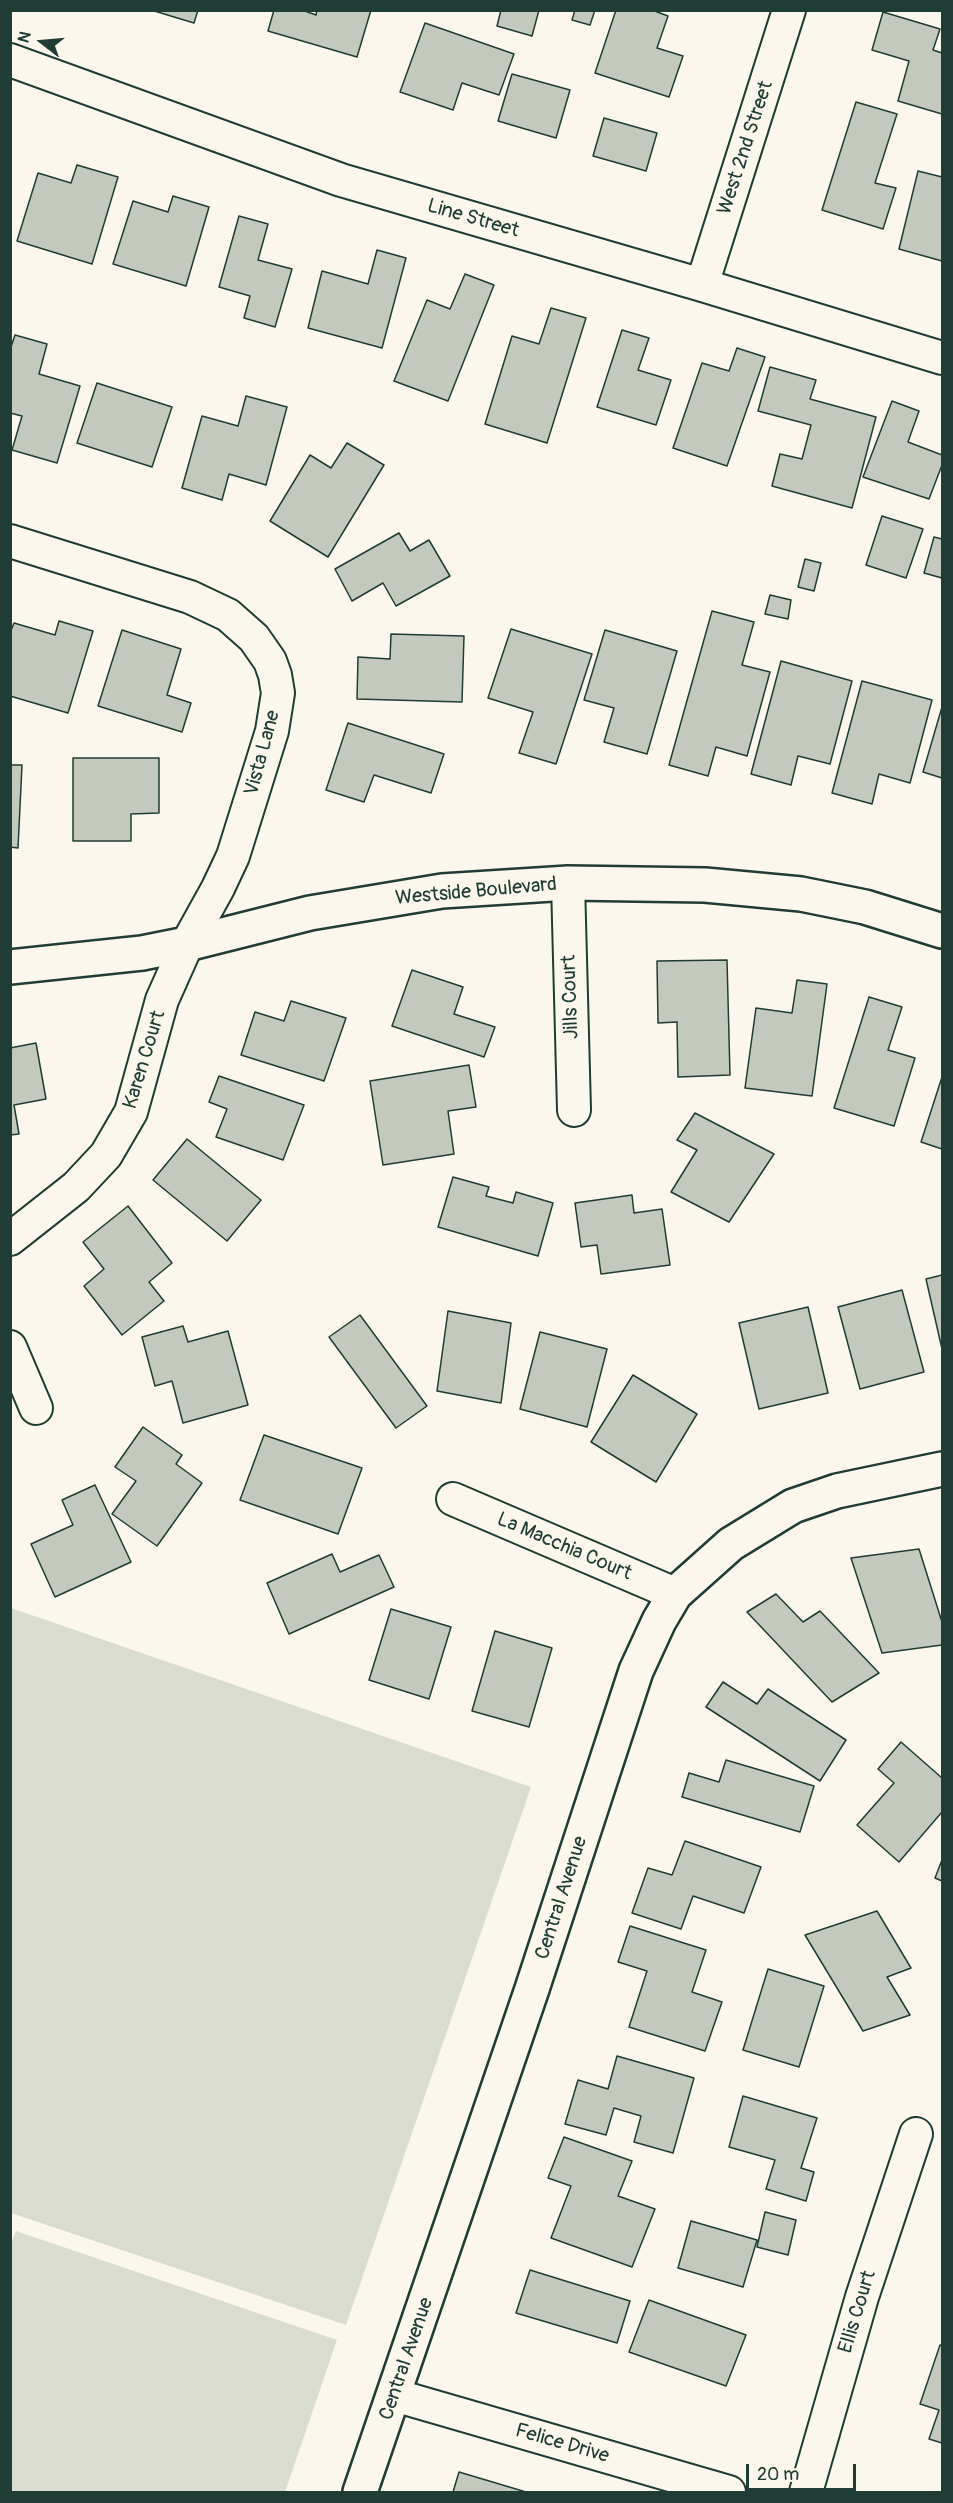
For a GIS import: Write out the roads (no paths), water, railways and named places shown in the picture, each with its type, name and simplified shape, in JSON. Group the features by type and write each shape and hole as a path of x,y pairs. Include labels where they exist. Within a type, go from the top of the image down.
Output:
{"street":[{"name":"West 2nd Street","path":"702,285 789,10"},
{"name":"Line Street","path":"10,60 341,180 702,285 942,358"},
{"name":"Vista Lane","path":"10,541 190,597 228,615 254,638 270,661 278,693 272,731 233,856 187,944"},
{"name":"Westside Boulevard","path":"10,967 142,953 310,913 442,891 568,883 705,885 801,894 865,907 942,931"},
{"name":"Jills Court","path":"568,883 574,1110"},
{"name":"Karen Court","path":"10,1239 76,1187 106,1155 131,1112 162,1000 187,944"},
{"path":"10,1347 36,1408"},
{"name":"Central Avenue","path":"360,2493 532,1989 636,1671 659,1621 675,1594 731,1544 793,1506 837,1491 942,1469"},
{"name":"La Macchia Court","path":"453,1499 675,1594"},
{"name":"Ellis Court","path":"806,2493 862,2297 916,2134"},
{"name":"Felice Drive","path":"394,2395 729,2493"}]}
